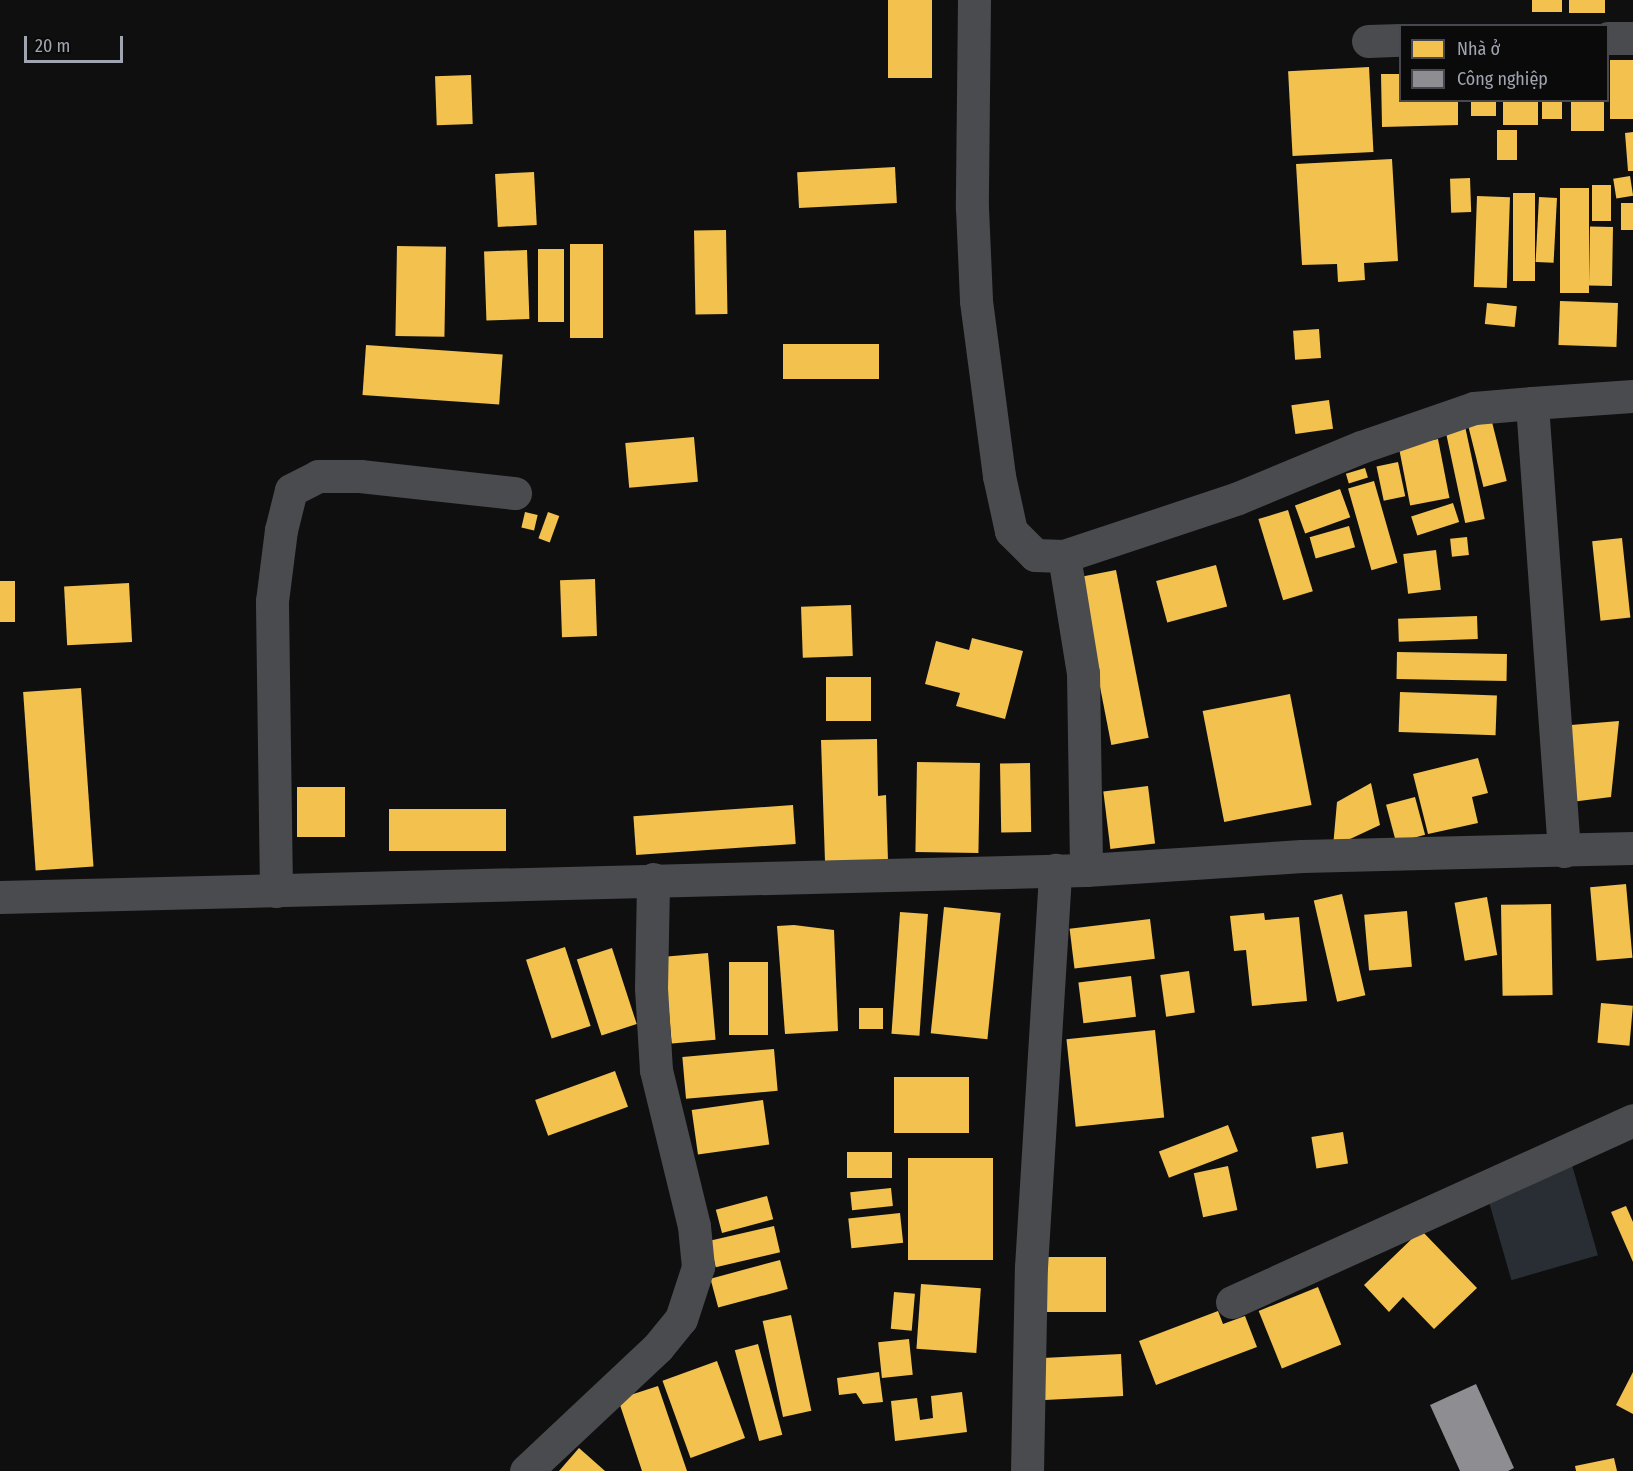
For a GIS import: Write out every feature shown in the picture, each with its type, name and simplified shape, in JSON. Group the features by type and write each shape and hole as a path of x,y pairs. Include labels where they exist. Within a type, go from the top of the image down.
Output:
{"street":[{"path":"974,0 972,208 976,301 999,476 1011,531 1035,555 1064,556 1238,498 1362,447 1474,408 1633,396"},
{"path":"1609,38 1633,38"},
{"path":"1368,41 1399,40"},
{"path":"1532,403 1564,851"},
{"path":"276,891 272,601 281,530 291,490 318,476 360,476 515,493"},
{"path":"1027,1471 1031,1267 1071,870 1083,673 1064,556"},
{"path":"0,897 1071,870 1302,856 1633,848"},
{"path":"526,1471 658,1347 681,1319 698,1267 694,1226 656,1070 651,988 653,879"},
{"path":"1232,1302 1633,1120"}],"shaded area":[{"path":"1572,1165 1598,1255 1511,1280 1485,1190"}],"building: Nhà ở":[{"path":"888,0 932,0 932,78 888,78"},
{"path":"1532,0 1562,0 1562,12 1532,12"},
{"path":"1569,0 1605,0 1605,13 1569,13"},
{"path":"1610,60 1633,60 1633,119 1610,119"},
{"path":"1369,67 1373,152 1293,156 1288,71"},
{"path":"1381,74 1399,74 1399,102 1458,102 1458,125 1382,127"},
{"path":"471,75 473,124 437,125 435,76"},
{"path":"1471,102 1496,102 1496,116 1471,116"},
{"path":"1503,102 1538,102 1538,125 1503,125"},
{"path":"1542,102 1562,102 1562,119 1542,119"},
{"path":"1571,102 1604,102 1604,131 1571,131"},
{"path":"1497,130 1517,130 1517,160 1497,160"},
{"path":"1633,132 1633,171 1628,171 1625,133"},
{"path":"1392,159 1398,261 1364,263 1365,280 1338,282 1337,264 1302,265 1296,164"},
{"path":"895,167 897,203 799,208 797,172"},
{"path":"534,172 537,225 498,227 495,174"},
{"path":"1630,176 1633,196 1616,198 1613,179"},
{"path":"1470,178 1471,212 1451,213 1450,179"},
{"path":"1592,185 1611,185 1611,221 1592,221"},
{"path":"1560,188 1589,188 1589,293 1560,293"},
{"path":"1513,193 1535,193 1535,281 1513,281"},
{"path":"1477,196 1510,197 1507,288 1474,287"},
{"path":"1539,197 1557,198 1554,263 1536,262"},
{"path":"1621,203 1633,203 1633,230 1621,230"},
{"path":"1590,227 1613,227 1612,286 1589,286"},
{"path":"726,230 727,314 695,315 694,231"},
{"path":"570,244 603,244 603,338 570,338"},
{"path":"397,246 446,247 444,337 395,336"},
{"path":"538,249 564,249 564,322 538,322"},
{"path":"527,250 529,319 486,320 484,252"},
{"path":"1560,301 1618,303 1616,347 1558,345"},
{"path":"1487,303 1517,306 1515,327 1485,324"},
{"path":"1319,329 1321,358 1295,360 1293,331"},
{"path":"783,344 879,344 879,379 783,379"},
{"path":"366,345 503,355 499,404 363,395"},
{"path":"1329,400 1333,429 1295,434 1291,405"},
{"path":"1491,418 1507,481 1483,487 1468,424"},
{"path":"1465,426 1485,519 1465,523 1445,430"},
{"path":"694,437 698,482 629,488 625,443"},
{"path":"1438,439 1449,498 1410,506 1399,447"},
{"path":"1398,462 1405,496 1384,501 1376,467"},
{"path":"1365,468 1368,478 1349,483 1346,474"},
{"path":"1374,481 1397,563 1371,570 1348,488"},
{"path":"1340,489 1350,517 1305,534 1295,505"},
{"path":"1453,503 1459,522 1417,536 1411,517"},
{"path":"1288,510 1313,591 1283,600 1258,519"},
{"path":"525,512 538,515 534,531 521,528"},
{"path":"548,512 559,516 550,542 538,538"},
{"path":"1349,526 1355,547 1316,558 1310,537"},
{"path":"1467,537 1469,555 1452,557 1450,539"},
{"path":"1622,538 1630,618 1601,621 1592,541"},
{"path":"1436,550 1441,590 1408,594 1403,554"},
{"path":"1216,565 1227,607 1167,623 1156,581"},
{"path":"1116,570 1149,738 1111,745 1079,577"},
{"path":"595,579 597,636 562,637 560,580"},
{"path":"0,581 15,581 15,622 0,622"},
{"path":"129,583 132,642 67,645 64,586"},
{"path":"851,605 853,656 803,658 801,607"},
{"path":"1477,616 1478,639 1399,642 1398,619"},
{"path":"972,638 1023,651 1005,719 956,706 960,693 925,684 936,641 969,650"},
{"path":"1397,652 1507,654 1507,681 1397,679"},
{"path":"826,677 871,677 871,721 826,721"},
{"path":"81,688 93,867 36,871 23,692"},
{"path":"1400,692 1497,695 1496,735 1399,732"},
{"path":"1290,694 1312,805 1224,822 1203,711"},
{"path":"1619,721 1611,797 1571,802 1559,726"},
{"path":"877,739 878,796 886,795 888,861 825,862 821,740"},
{"path":"1478,758 1488,793 1472,797 1478,823 1428,834 1413,774"},
{"path":"917,762 980,763 978,853 915,852"},
{"path":"1030,763 1031,832 1001,833 1000,764"},
{"path":"1371,783 1380,825 1333,847 1337,802"},
{"path":"1148,786 1155,844 1110,849 1103,791"},
{"path":"297,787 345,787 345,837 297,837"},
{"path":"1415,797 1425,835 1396,842 1386,805"},
{"path":"793,805 796,844 636,855 633,816"},
{"path":"389,809 506,809 506,851 389,851"},
{"path":"1626,884 1632,958 1597,961 1590,887"},
{"path":"1342,894 1365,995 1337,1002 1314,901"},
{"path":"1487,897 1497,955 1465,961 1455,903"},
{"path":"1551,904 1553,995 1503,996 1501,905"},
{"path":"944,907 1001,913 987,1039 931,1033"},
{"path":"1407,911 1412,967 1369,971 1364,915"},
{"path":"900,912 928,914 919,1036 891,1034"},
{"path":"1264,913 1265,920 1299,917 1307,1001 1252,1006 1246,950 1234,951 1230,916"},
{"path":"1150,919 1155,959 1074,969 1070,929"},
{"path":"794,925 834,930 838,1031 785,1034 777,926"},
{"path":"565,947 591,1026 552,1039 526,960"},
{"path":"612,948 637,1024 602,1036 577,959"},
{"path":"708,953 716,1040 672,1044 664,957"},
{"path":"729,962 768,962 768,1035 729,1035"},
{"path":"1189,971 1195,1013 1166,1017 1160,975"},
{"path":"1131,976 1136,1017 1083,1023 1078,982"},
{"path":"1601,1003 1633,1006 1629,1046 1598,1043"},
{"path":"859,1008 883,1008 883,1029 859,1029"},
{"path":"1155,1030 1164,1118 1076,1127 1066,1039"},
{"path":"774,1049 778,1091 686,1099 682,1057"},
{"path":"615,1071 628,1107 548,1136 535,1100"},
{"path":"894,1077 969,1077 969,1133 894,1133"},
{"path":"763,1100 769,1145 698,1155 692,1110"},
{"path":"1228,1125 1238,1151 1169,1178 1159,1152"},
{"path":"1343,1132 1348,1164 1316,1169 1311,1137"},
{"path":"847,1152 892,1152 892,1178 847,1178"},
{"path":"908,1158 993,1158 993,1260 908,1260"},
{"path":"1228,1166 1237,1210 1203,1217 1194,1173"},
{"path":"891,1188 893,1206 852,1210 850,1192"},
{"path":"767,1196 773,1219 722,1233 716,1210"},
{"path":"1626,1206 1633,1222 1633,1262 1611,1212"},
{"path":"900,1213 903,1243 851,1248 848,1218"},
{"path":"774,1226 780,1252 716,1267 710,1241"},
{"path":"1421,1230 1477,1288 1434,1329 1403,1297 1389,1312 1364,1285"},
{"path":"1043,1257 1106,1257 1106,1312 1043,1312"},
{"path":"780,1260 788,1289 718,1308 710,1279"},
{"path":"921,1284 981,1288 976,1353 916,1349"},
{"path":"1318,1287 1341,1344 1282,1368 1259,1311"},
{"path":"894,1292 915,1294 912,1331 891,1329"},
{"path":"1218,1311 1223,1324 1245,1316 1257,1347 1156,1385 1139,1341"},
{"path":"791,1315 811,1411 783,1417 763,1321"},
{"path":"909,1339 913,1375 882,1378 878,1342"},
{"path":"758,1344 782,1435 759,1441 735,1350"},
{"path":"1121,1354 1123,1396 1035,1401 1033,1359"},
{"path":"717,1361 745,1438 691,1458 662,1381"},
{"path":"879,1372 883,1402 863,1404 856,1393 839,1395 837,1378"},
{"path":"1633,1372 1633,1414 1616,1405"},
{"path":"658,1386 687,1471 642,1471 618,1399"},
{"path":"962,1392 967,1432 895,1441 891,1401 917,1398 920,1420 933,1418 931,1396"},
{"path":"579,1448 605,1471 559,1471"},
{"path":"1614,1458 1617,1471 1576,1471 1575,1466"}],"building: Công nghiệp":[{"path":"1476,1384 1514,1468 1508,1471 1460,1471 1430,1405"}]}
